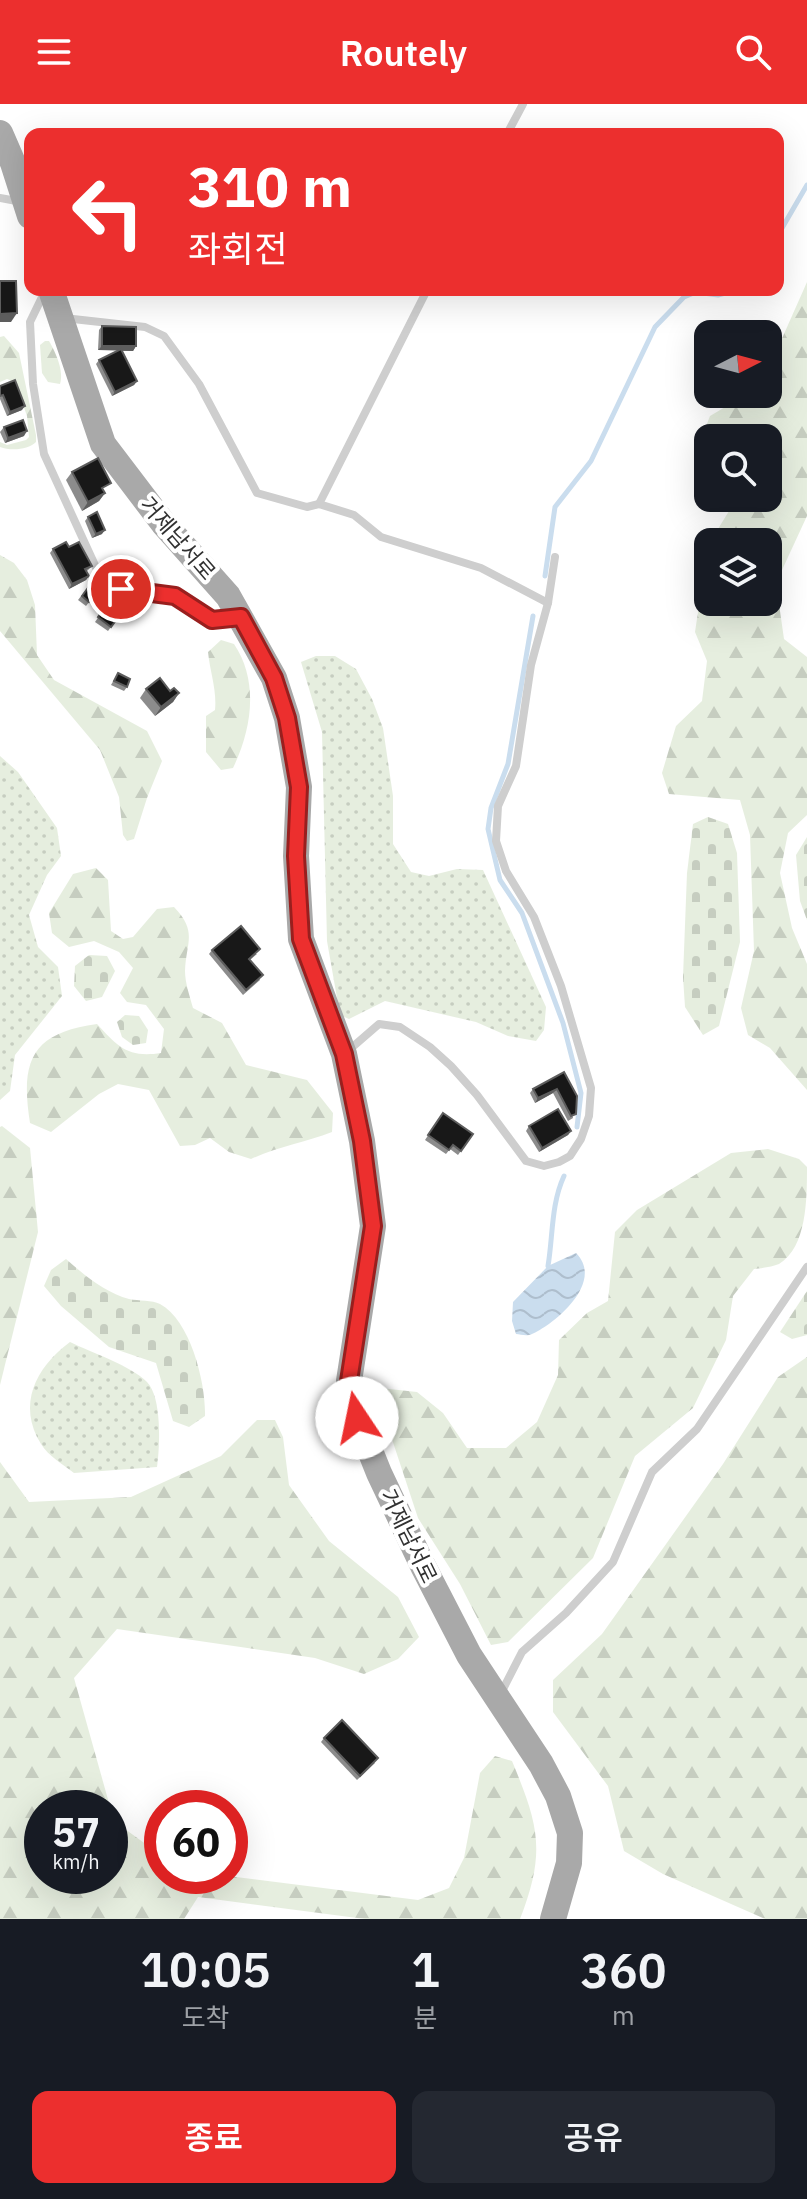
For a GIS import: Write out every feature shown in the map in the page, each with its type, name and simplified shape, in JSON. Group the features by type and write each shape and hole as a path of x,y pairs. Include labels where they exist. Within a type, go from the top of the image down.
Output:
{"main road":[{"path":"0,133 24,198"},
{"name":"거제남서로","path":"53,296 103,444 163,523 228,596 274,678 287,718 299,787 296,856 301,939 344,1054 362,1141 373,1226 349,1381 357,1418 379,1473 469,1655 541,1764 558,1796 570,1833 569,1863 553,1919"}],"lane":[{"path":"510,128 523,104"},
{"path":"0,198 24,207"},
{"path":"42,296 30,322 33,384 44,454 99,574 121,589 175,596 212,620 241,617"},
{"path":"319,504 424,296"},
{"path":"59,318 145,327 164,336 199,384 257,493 307,507 319,504 354,515 381,537 481,568 548,603"},
{"path":"344,1054 379,1024 400,1027 451,1066 477,1095 526,1161 544,1166 559,1162 570,1156 581,1139 589,1116 591,1088 561,986 534,917 506,871 496,841 498,806 516,766 531,665 548,603 555,557"},
{"path":"497,1700 522,1652 566,1613 613,1562 652,1472 697,1429 807,1267"}],"green space":[{"path":"807,282 807,516 782,570 782,528 719,528 728,512 782,512 782,424 707,424 710,416 723,408 782,408 782,338"},
{"path":"4,336 19,353 36,435 36,442 19,449 0,447 0,442 7,445 29,437 27,416 15,382 7,379 0,382 0,337"},
{"path":"49,341 59,362 60,384 48,382 42,373 40,345"},
{"path":"0,555 14,563 27,580 35,605 37,655 54,680 147,731 162,761 134,839 127,841 123,835 119,797 100,750 0,631"},
{"path":"697,616 781,616 784,639 807,657 807,815 788,833 780,873 792,928 807,964 807,1090 770,1048 748,1035 741,1008 754,951 750,835 740,800 669,794 662,773 676,726 702,701 707,661 695,632"},
{"path":"221,640 234,644 242,658 250,689 250,705 240,753 233,768 221,770 206,752 206,716 215,710 208,652"},
{"path":"316,656 335,656 356,669 372,699 383,728 393,796 393,844 411,872 429,876 457,869 483,870 546,1007 544,1030 536,1041 508,1036 476,1022 385,1001 349,1019 340,1015 327,941 322,732 301,662"},
{"path":"0,756 18,772 57,828 61,856 47,875 29,915 38,947 58,967 62,996 15,1055 10,1091 0,1100"},
{"path":"708,817 728,824 737,853 740,942 719,1026 703,1035 685,1007 683,977 687,873 693,824"},
{"path":"807,837 807,920 800,901 796,855"},
{"path":"96,868 108,880 111,931 123,939 133,937 157,909 174,907 188,931 185,976 193,1008 222,1023 246,1065 307,1080 333,1113 332,1132 251,1159 229,1152 210,1138 195,1145 180,1146 149,1090 118,1084 99,1094 51,1132 30,1123 27,1082 30,1066 35,1053 58,1034 97,1024 124,1049 140,1054 161,1053 164,1029 146,1005 127,1002 120,993 133,968 119,952 94,941 69,947 52,933 49,913 73,874"},
{"path":"89,955 107,956 115,971 102,997 86,1001 74,986 75,966"},
{"path":"125,1015 139,1016 148,1030 146,1043 133,1045 122,1037 117,1022"},
{"path":"0,1127 30,1148 38,1232 0,1385"},
{"path":"768,1149 799,1159 807,1167 804,1221 795,1246 779,1264 754,1269 733,1296 726,1340 693,1408 635,1456 593,1558 508,1642 491,1645 460,1584 418,1518 384,1415 380,1388 417,1392 443,1413 467,1448 506,1448 537,1422 558,1375 559,1340 587,1313 608,1301 615,1232 637,1210 731,1153"},
{"path":"66,1259 104,1288 129,1299 160,1304 171,1312 188,1338 194,1354 203,1387 205,1416 189,1427 173,1421 156,1363 109,1347 61,1306 44,1286 51,1270"},
{"path":"807,1291 807,1335 792,1339 780,1332"},
{"path":"70,1342 121,1365 140,1376 152,1389 158,1410 157,1467 74,1473 41,1444 30,1415 33,1388 47,1363"},
{"path":"807,1357 807,1919 765,1919 663,1874 624,1851 608,1786 553,1712 553,1680 602,1634 723,1464 778,1377"},
{"path":"257,1420 275,1420 283,1437 289,1485 329,1541 398,1597 419,1637 398,1659 364,1674 315,1658 117,1629 74,1678 105,1790 24,1790 24,1894 128,1894 128,1831 144,1843 144,1894 248,1894 248,1879 418,1900 449,1888 464,1858 480,1773 495,1756 512,1761 528,1804 536,1839 534,1875 520,1919 365,1919 198,1897 184,1919 0,1919 0,1462 29,1502 131,1497 221,1456"}],"water":[{"path":"576,1253 585,1273 578,1294 554,1320 535,1333 516,1334 512,1321 513,1302 548,1266"}],"building":[{"path":"0,281 16,281 17,313 0,314"},
{"path":"102,326 136,327 136,346 102,346"},
{"path":"121,349 137,381 115,392 99,360"},
{"path":"15,380 25,406 10,412 3,395 0,396 0,386"},
{"path":"23,420 27,431 8,438 4,427"},
{"path":"98,458 111,483 102,488 105,493 88,502 72,472"},
{"path":"97,512 105,530 96,534 88,517"},
{"path":"66,542 69,547 79,542 92,566 85,569 89,576 72,584 53,549"},
{"path":"93,581 101,587 89,602 82,596"},
{"path":"114,595 127,605 111,627 98,617"},
{"path":"118,673 130,679 127,687 114,681"},
{"path":"160,678 170,691 174,688 179,693 161,707 146,689"},
{"path":"241,926 260,949 249,959 263,975 246,990 212,950"},
{"path":"564,1072 577,1096 576,1114 571,1116 557,1089 538,1098 533,1089"},
{"path":"558,1109 571,1131 542,1148 529,1126"},
{"path":"443,1113 473,1134 461,1151 453,1145 449,1150 428,1135"},
{"path":"342,1720 378,1758 360,1776 324,1738"}],"waterway":[{"path":"784,225 807,185"},
{"path":"545,576 555,507 591,461 655,327 686,296"},
{"path":"533,616 508,764 491,808 488,829 500,880 522,913 563,1023 581,1093 577,1127"},
{"path":"548,1266 555,1209 564,1176"}],"route":[{"path":"121,589 175,596 212,620 241,617 274,678 287,718 299,787 296,856 301,939 344,1054 362,1141 373,1226 349,1381 357,1418"}]}
